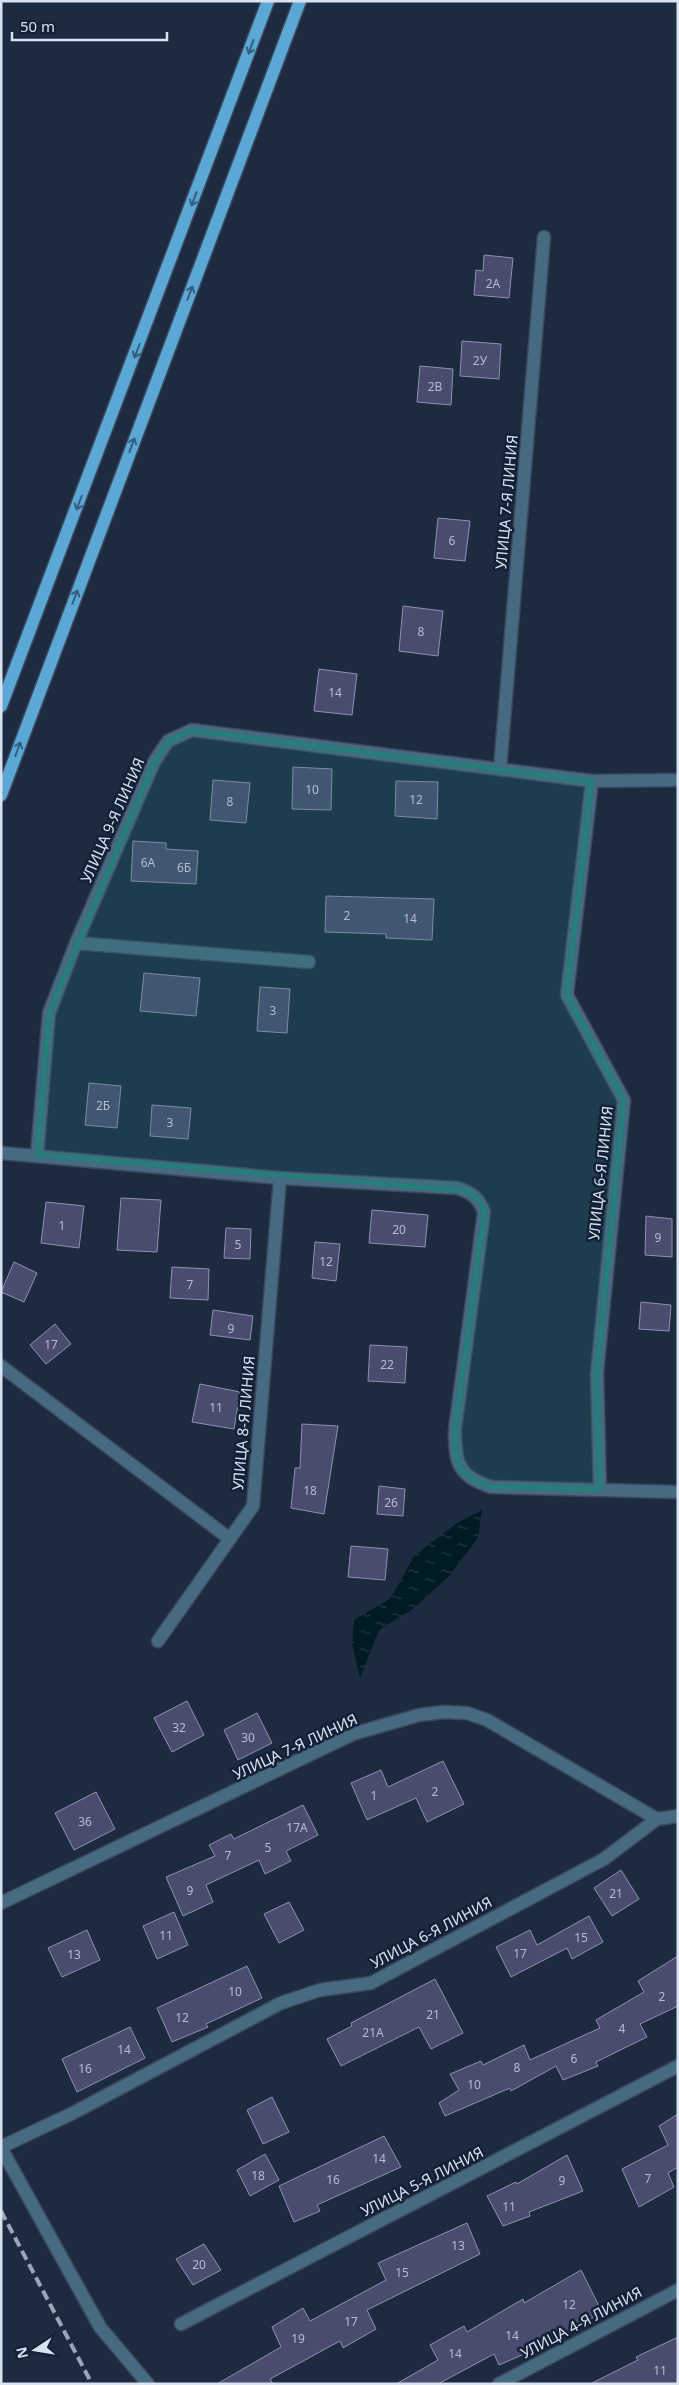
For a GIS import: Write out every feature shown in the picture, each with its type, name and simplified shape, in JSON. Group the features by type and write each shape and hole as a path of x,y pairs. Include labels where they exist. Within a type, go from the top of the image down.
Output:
{"main road":[{"path":"1,706 268,1"},
{"path":"1,795 300,1"}],"street":[{"name":"УЛИЦА 7-Я ЛИНИЯ","path":"500,769 544,237"},
{"name":"УЛИЦА 9-Я ЛИНИЯ","path":"37,1155 50,1013 76,943 154,762 168,741 192,730 592,781"},
{"path":"592,781 678,780"},
{"name":"УЛИЦА 6-Я ЛИНИЯ","path":"592,781 567,995 624,1100 597,1372 600,1489"},
{"path":"76,943 309,962"},
{"path":"1,1153 280,1178 457,1188 474,1196 481,1203 484,1212 456,1429 455,1452 460,1469 475,1481 491,1487 678,1492"},
{"name":"УЛИЦА 8-Я ЛИНИЯ","path":"158,1641 253,1506 280,1178"},
{"path":"1,1366 230,1539"},
{"name":"УЛИЦА 7-Я ЛИНИЯ","path":"1,1903 353,1734 419,1715 444,1712 467,1713 487,1720 657,1819"},
{"name":"УЛИЦА 6-Я ЛИНИЯ","path":"1,2148 73,2113 281,2003 320,1990 371,1983 604,1859 657,1819 678,1816"},
{"name":"УЛИЦА 5-Я ЛИНИЯ","path":"181,2324 678,2066"},
{"path":"1,2148 100,2327 148,2384"},
{"name":"УЛИЦА 4-Я ЛИНИЯ","path":"499,2384 678,2290"}],"highlighted area":[{"path":"192,730 592,781 567,995 624,1100 597,1373 600,1489 491,1487 475,1481 460,1469 455,1452 455,1429 484,1212 481,1203 466,1191 37,1155 49,1013 154,762 168,741"}],"water":[{"path":"482,1510 478,1538 449,1576 413,1609 379,1630 360,1678 352,1644 354,1620 391,1598 414,1556 457,1523"}],"building":[{"path":"484,255 513,258 509,298 474,295 476,270 483,271"},
{"path":"462,341 501,344 499,379 460,376"},
{"path":"420,366 453,369 451,405 417,402"},
{"path":"438,518 470,521 465,561 434,558"},
{"path":"403,606 443,611 438,656 399,651"},
{"path":"319,669 357,674 352,715 314,711"},
{"path":"293,767 332,769 331,810 292,809"},
{"path":"213,780 250,783 246,823 210,820"},
{"path":"396,781 438,782 437,819 395,816"},
{"path":"133,841 166,843 166,849 198,851 196,884 131,881"},
{"path":"326,896 434,899 432,940 386,938 386,934 325,932"},
{"path":"144,973 200,978 196,1016 140,1011"},
{"path":"260,987 290,989 287,1033 257,1031"},
{"path":"89,1083 121,1086 117,1128 85,1125"},
{"path":"152,1105 191,1108 188,1139 150,1136"},
{"path":"121,1198 161,1200 157,1252 117,1250"},
{"path":"46,1202 84,1206 79,1248 41,1243"},
{"path":"372,1210 428,1215 425,1247 369,1243"},
{"path":"646,1216 672,1219 672,1257 645,1255"},
{"path":"226,1228 251,1229 250,1259 224,1258"},
{"path":"315,1242 340,1244 336,1281 312,1278"},
{"path":"14,1262 37,1273 24,1302 1,1292"},
{"path":"172,1267 209,1269 208,1300 170,1298"},
{"path":"641,1302 671,1305 669,1331 639,1329"},
{"path":"213,1310 253,1316 250,1340 210,1335"},
{"path":"55,1324 71,1344 46,1364 30,1345"},
{"path":"370,1345 407,1347 405,1383 368,1381"},
{"path":"200,1384 240,1392 234,1429 192,1422"},
{"path":"302,1424 338,1426 324,1514 291,1508 295,1468 300,1468"},
{"path":"379,1486 405,1489 403,1516 377,1514"},
{"path":"351,1546 388,1549 385,1580 348,1577"},
{"path":"187,1701 204,1735 172,1752 154,1718"},
{"path":"257,1713 272,1743 238,1760 224,1730"},
{"path":"443,1761 464,1804 427,1822 416,1798 367,1820 351,1783 381,1770 388,1787"},
{"path":"96,1792 115,1829 74,1850 55,1813"},
{"path":"303,1805 318,1835 286,1851 291,1861 265,1874 259,1860 206,1885 213,1902 183,1916 166,1877 215,1856 209,1845 231,1834 234,1839"},
{"path":"621,1870 639,1899 612,1916 594,1888"},
{"path":"289,1902 304,1930 279,1943 264,1914"},
{"path":"174,1912 188,1945 157,1959 143,1926"},
{"path":"589,1916 603,1942 572,1959 567,1948 511,1977 496,1947 530,1930 537,1945"},
{"path":"87,1930 100,1960 62,1977 48,1948"},
{"path":"678,1956 678,2006 640,2024 647,2037 596,2062 598,2066 563,2080 556,2066 511,2091 510,2088 445,2116 439,2103 459,2090 450,2074 481,2061 483,2065 524,2045 530,2060 600,2028 596,2020 644,1992 638,1981"},
{"path":"247,1966 262,1998 206,2024 208,2027 172,2042 157,2008"},
{"path":"435,1979 463,2033 431,2049 419,2027 341,2066 327,2039 352,2026 351,2023"},
{"path":"130,2027 145,2058 77,2092 62,2059"},
{"path":"272,2097 289,2132 263,2144 247,2110"},
{"path":"678,2114 678,2167 668,2173 674,2187 639,2207 622,2169 668,2145 659,2126"},
{"path":"384,2136 401,2167 317,2205 320,2211 294,2222 279,2186"},
{"path":"265,2154 279,2180 250,2196 237,2170"},
{"path":"567,2155 583,2191 529,2212 530,2216 503,2226 487,2196 516,2182 517,2184"},
{"path":"467,2223 480,2254 367,2310 376,2329 343,2348 340,2341 270,2379 273,2384 217,2384 281,2347 272,2327 303,2308 310,2321 386,2280 378,2263"},
{"path":"204,2244 221,2270 193,2285 176,2259"},
{"path":"581,2270 602,2312 552,2342 499,2365 494,2354 438,2384 396,2384 438,2360 430,2345 464,2326 467,2332 523,2299 524,2303"},
{"path":"678,2337 678,2384 590,2384 638,2360 636,2357"}],"railway":[{"path":"1,2211 92,2384"}]}
